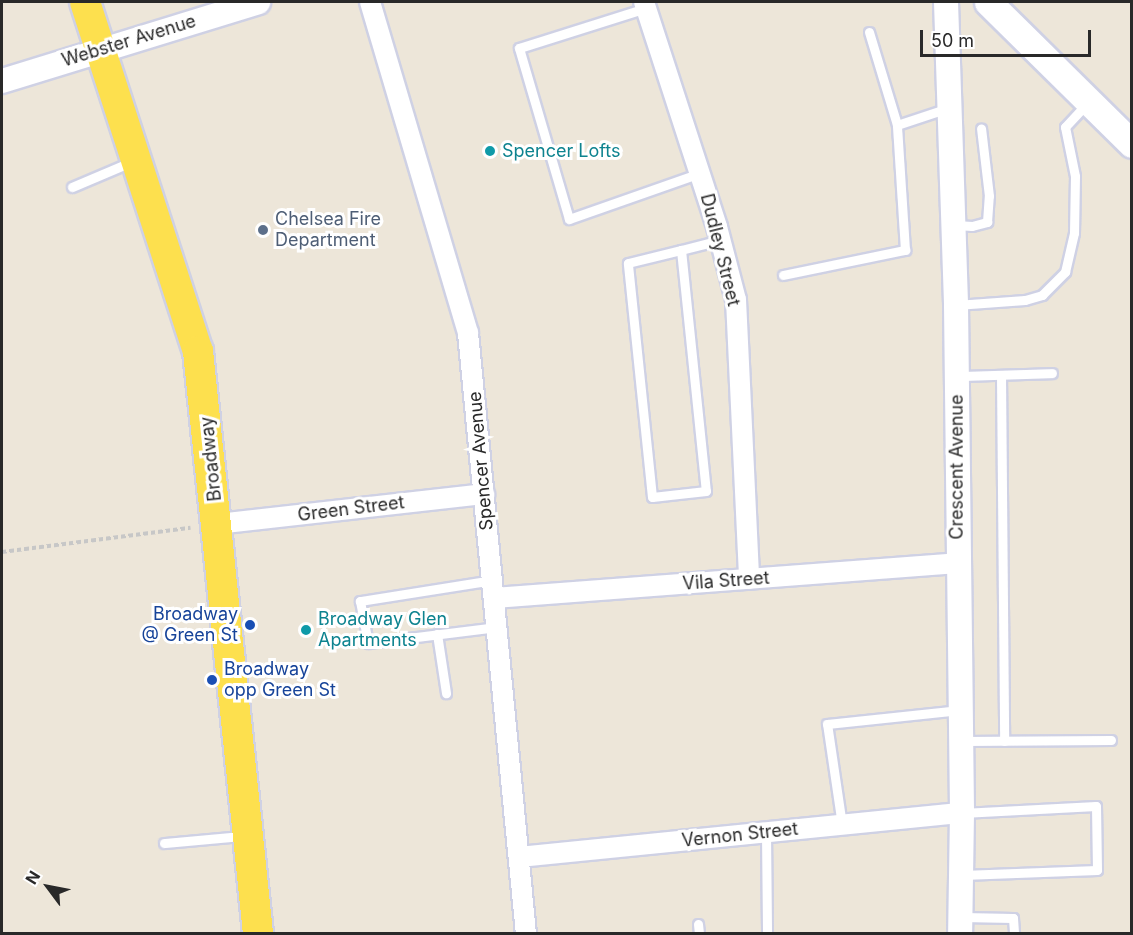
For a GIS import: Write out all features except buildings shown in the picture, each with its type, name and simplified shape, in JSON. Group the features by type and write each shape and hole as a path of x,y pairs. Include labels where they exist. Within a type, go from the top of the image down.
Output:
{"main road":[{"name":"Broadway","path":"85,2 196,342 204,390 204,526 248,835 258,933"},
{"path":"988,2 1131,144"}],"street":[{"name":"Webster Avenue","path":"2,81 258,2"},
{"name":"Spencer Avenue","path":"370,2 465,317 526,933"},
{"name":"Crescent Avenue","path":"946,2 956,305 962,813 960,925"},
{"name":"Dudley Street","path":"645,5 700,173 735,300 749,579"},
{"name":"Green Street","path":"204,526 484,494"},
{"name":"Vila Street","path":"493,589 749,579 958,563"},
{"name":"Vernon Street","path":"519,857 962,813"}],"lane":[{"path":"645,5 519,48 569,219 700,173"},
{"path":"783,275 906,250 897,125 869,32"},
{"path":"956,305 1025,300 1042,295 1065,272 1074,232 1075,176 1065,127 1088,101"},
{"path":"897,125 948,108"},
{"path":"953,225 972,226 987,222 989,196 981,128"},
{"path":"72,187 136,160"},
{"path":"681,250 706,490 652,497 628,263 720,240"},
{"path":"957,376 1052,373"},
{"path":"1001,375 1004,741"},
{"path":"493,589 360,601 368,643 497,627"},
{"path":"437,634 446,693"},
{"path":"842,825 827,724 960,710"},
{"path":"961,742 1111,740"},
{"path":"961,875 1097,870 1096,806 962,813"},
{"path":"766,833 767,933"},
{"path":"164,843 248,835"},
{"path":"960,925 1013,918 1014,933"}],"path":[{"path":"2,552 204,526"}],"place":[{"name":"Spencer Lofts","path":"490,151"},
{"name":"Chelsea Fire Department","path":"263,230"},
{"name":"Broadway @ Green St","path":"250,625"},
{"name":"Broadway Glen Apartments","path":"306,630"},
{"name":"Broadway opp Green St","path":"212,680"}]}
